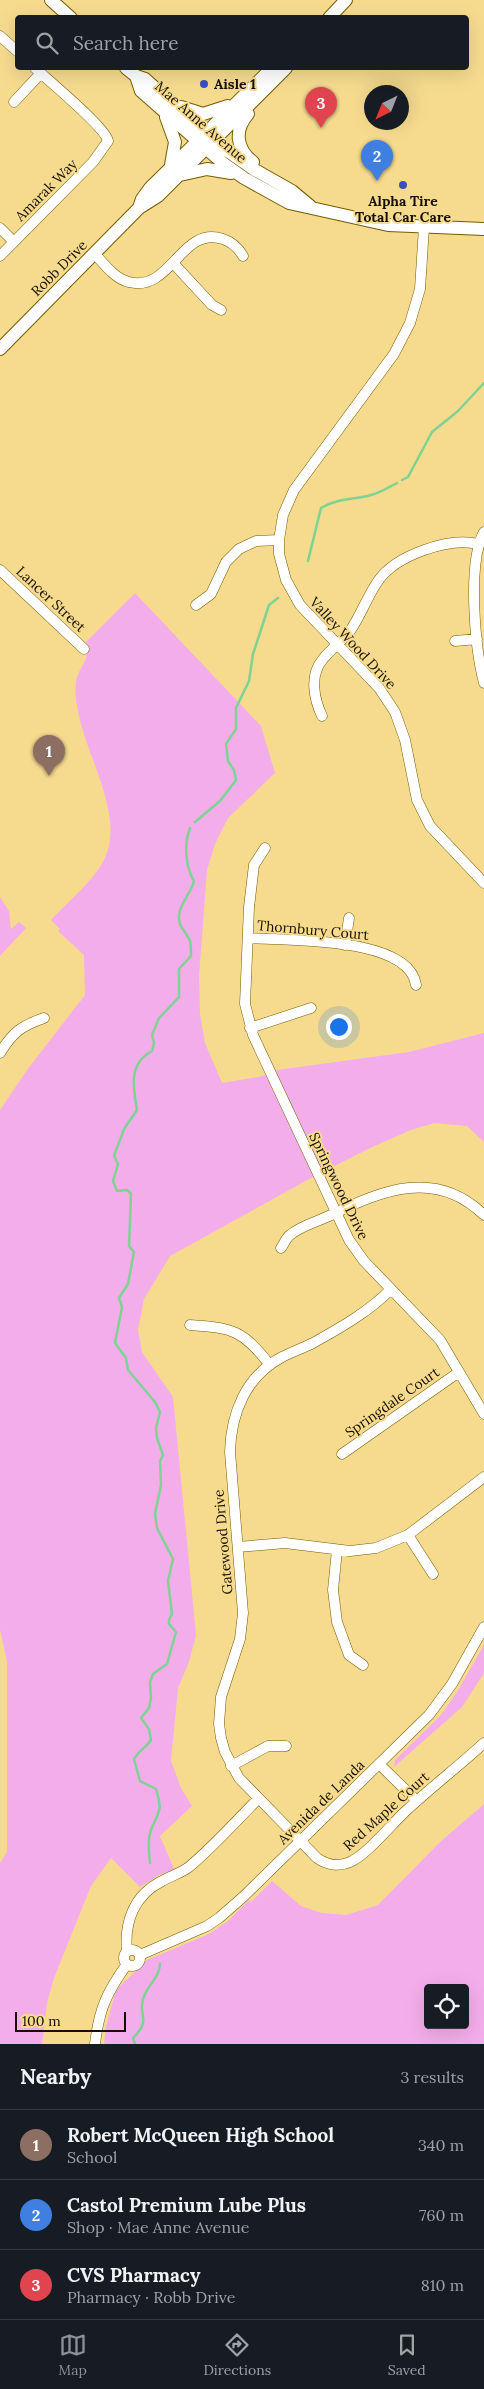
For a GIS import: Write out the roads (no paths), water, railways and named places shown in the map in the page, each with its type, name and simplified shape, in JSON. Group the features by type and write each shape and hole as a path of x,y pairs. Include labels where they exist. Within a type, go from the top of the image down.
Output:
{"main road":[{"path":"51,0 67,15"},
{"path":"332,15 346,0"},
{"name":"Robb Drive","path":"205,141 235,102 270,70"},
{"name":"Robb Drive","path":"0,348 139,208 158,196 175,171 205,141 261,95 284,70"},
{"name":"Mae Anne Avenue","path":"131,72 141,90 168,107 241,176 289,203 310,206 376,223 484,229"},
{"path":"261,95 240,128 240,145 250,159 272,174 286,187"},
{"path":"235,102 211,113 203,114 168,107 175,142 175,171 214,169 241,176"},
{"name":"Mae Anne Avenue","path":"205,141 286,187 310,206"}],"street":[{"path":"0,36 15,49"},
{"path":"14,102 38,70"},
{"name":"Amarak Way","path":"0,256 97,157 108,141 105,133 38,70"},
{"name":"Valley Wood Drive","path":"424,227 420,290 410,324 394,354 294,490 283,515 279,540 282,567 292,594 308,615 379,688 395,712 405,740 418,800 430,826 484,883"},
{"path":"0,228 14,242"},
{"path":"94,253 118,277 132,283 143,283 154,279 194,242 210,237 230,242 243,256"},
{"path":"173,263 212,305 221,310"},
{"path":"484,532 478,544 475,565 477,639 484,683"},
{"path":"196,605 211,594 226,562 239,549 256,541 279,540"},
{"path":"322,716 315,701 316,673 322,660 352,628 378,581 393,566 442,544 462,541 478,544"},
{"name":"Lancer Street","path":"0,570 84,649"},
{"path":"455,641 477,639"},
{"path":"248,938 252,876 259,856 266,848"},
{"path":"345,945 349,918"},
{"name":"Thornbury Court","path":"245,995 248,938 345,945 380,951 399,960 411,969 416,985"},
{"name":"Springwood Drive","path":"245,995 244,1004 250,1028 336,1213 356,1251 431,1328 444,1346 484,1414"},
{"path":"250,1028 311,1008"},
{"path":"0,1053 10,1037 23,1026 44,1018"},
{"path":"281,1248 290,1235 380,1193 400,1188 420,1187 439,1190 458,1197 484,1215"},
{"name":"Gatewood Drive","path":"300,1841 239,1778 221,1738 219,1711 221,1697 242,1626 230,1452 233,1422 247,1390 270,1365 313,1342 374,1305 391,1289"},
{"path":"190,1325 218,1327 238,1333 256,1346 270,1365"},
{"name":"Springdale Court","path":"342,1454 458,1372"},
{"path":"238,1547 285,1543 337,1550 357,1551 376,1548 408,1535 484,1476"},
{"path":"408,1535 433,1574"},
{"path":"337,1550 333,1590 337,1622 349,1655 363,1665"},
{"name":"Avenida de Landa","path":"95,2044 98,2022 105,1997 127,1964 137,1964 140,1960 140,1955 207,1926 219,1918 429,1715 442,1699 484,1627"},
{"name":"Red Maple Court","path":"300,1841 326,1863 336,1865 348,1864 360,1856 417,1800 484,1742"},
{"path":"232,1766 268,1746 286,1746"},
{"path":"379,1764 417,1800"},
{"path":"127,1964 124,1959 127,1923 135,1904 142,1895 161,1881 188,1868 258,1799"},
{"path":"126,1952 134,1950 140,1955"}],"waterway":[{"path":"402,480 408,477 432,432 458,411 484,383"},
{"path":"308,561 321,508 339,501 365,497 397,483"},
{"path":"195,822 220,801 236,780 234,770 228,761 226,744 236,729 236,708 249,681 253,654 269,605 278,598"},
{"path":"150,1863 149,1838 160,1807 156,1789 140,1781 134,1759 151,1740 149,1729 141,1718 149,1708 151,1698 150,1682 153,1674 167,1664 176,1632 169,1624 172,1614 168,1581 173,1559 157,1528 155,1514 161,1485 160,1461 163,1455 157,1438 156,1428 160,1412 155,1402 128,1370 126,1358 115,1343 122,1307 119,1298 128,1284 134,1252 129,1246 131,1194 127,1190 117,1191 113,1181 118,1164 114,1156 124,1129 137,1110 134,1093 136,1069 144,1056 152,1051 154,1043 152,1035 159,1018 179,997 179,969 191,956 190,941 179,920 181,906 194,881 186,854 190,828"},
{"path":"135,2044 133,2038 139,2032 143,2022 143,1999 157,1974 160,1964"}],"place":[{"name":"Aisle 1","path":"204,84"},
{"name":"CVS Pharmacy","path":"321,128"},
{"name":"Castol Premium Lube Plus","path":"377,181"},
{"name":"Alpha Tire Total Car Care","path":"403,185"},
{"name":"Robert McQueen High School","path":"49,776"}]}
